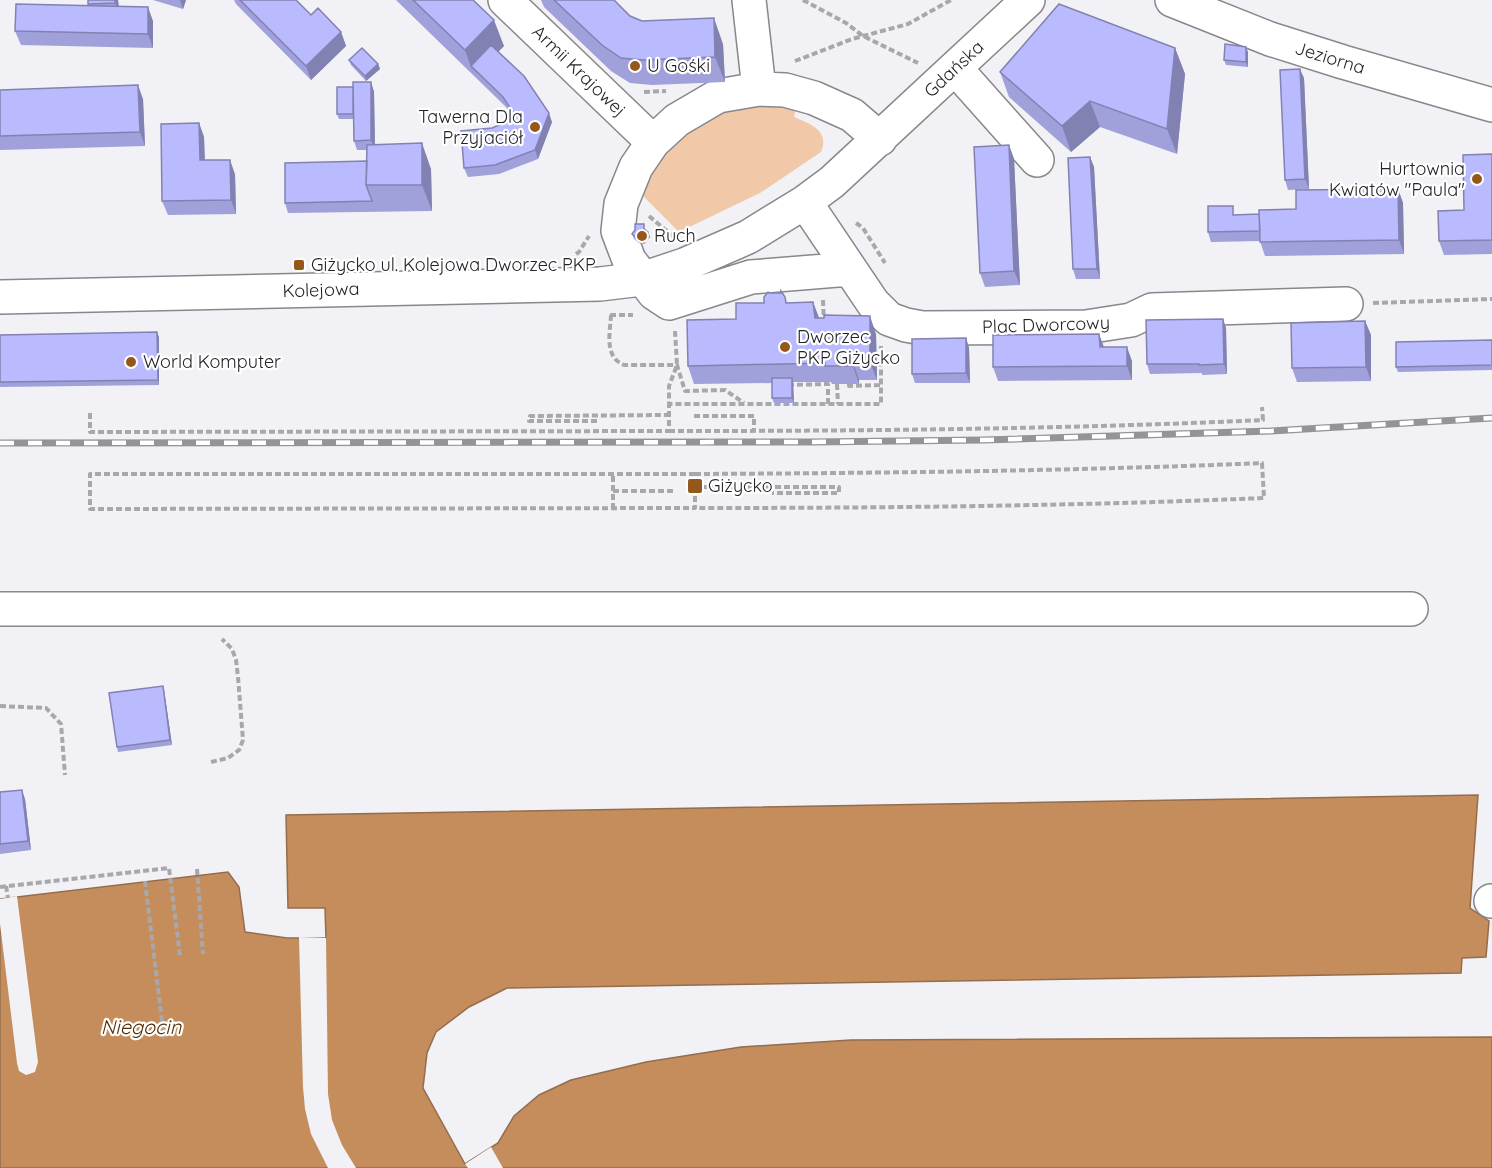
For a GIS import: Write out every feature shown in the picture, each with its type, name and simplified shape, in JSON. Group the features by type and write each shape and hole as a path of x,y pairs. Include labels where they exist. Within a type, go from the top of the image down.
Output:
{"street":[{"name":"Armii Krajowej","path":"505,0 653,142"},
{"path":"749,0 759,89"},
{"name":"Gdańska","path":"880,139 1028,0"},
{"name":"Jeziorna","path":"1172,0 1270,39 1492,105"},
{"path":"955,68 1036,160"},
{"path":"642,279 684,265 748,237 805,202 832,182 880,139 852,115 813,98 784,90 759,89 718,96 677,120 653,142 636,167 621,204 618,231 629,260 642,279 654,294 669,303 751,277 850,269"},
{"name":"Plac Dworcowy","path":"805,202 873,303 889,319 906,325 922,328 1086,327 1131,320 1152,310 1346,304"},
{"name":"Kolejowa","path":"0,297 600,284 642,279"},
{"path":"0,609 1411,609"}],"path":[{"path":"803,0 846,23 863,36 922,65"},
{"path":"793,62 852,39 908,24 951,0"},
{"path":"621,204 641,210 674,238 684,238"},
{"path":"822,291 825,329"},
{"path":"1346,304 1492,299"},
{"path":"600,315 636,315"},
{"path":"611,315 610,349 612,357 617,362 624,365 677,365"},
{"path":"675,323 677,365 685,391 725,390 746,404"},
{"path":"669,404 881,404 880,342"},
{"path":"669,431 669,386 677,365"},
{"path":"784,404 784,383 828,384 828,404"},
{"path":"837,384 838,404"},
{"path":"849,384 849,386 881,385"},
{"path":"90,413 90,432 754,431 983,429 1263,420 1262,407"},
{"path":"597,422 530,421 530,416 669,415"},
{"path":"694,416 754,416 754,431"},
{"path":"1262,463 1264,498 938,508 90,509 90,474 613,474 960,472 1262,463"},
{"path":"613,474 613,509"},
{"path":"695,474 695,508"},
{"path":"695,487 839,487 839,493 772,494"},
{"path":"613,491 674,491"},
{"path":"211,762 228,758 239,750 243,740 234,654 227,643 215,638"},
{"path":"0,706 46,708 61,724 65,775"},
{"path":"0,886 169,868 180,956"},
{"path":"197,869 203,954"},
{"path":"145,881 164,1038"},
{"path":"6,886 8,898"}],"shaded area":[{"path":"781,104 796,108 794,117 817,129 823,138 823,144 821,152 760,193 679,232 640,193 652,161 701,119 733,109"}],"water":[{"name":"Niegocin","path":"1478,795 1470,908 1489,921 1486,957 1462,958 1461,973 507,988 469,1007 436,1032 427,1053 423,1088 465,1164 498,1143 514,1116 539,1095 571,1080 646,1062 741,1047 851,1040 1492,1037 1492,1168 0,1168 0,899 228,872 239,887 245,932 287,938 326,938 325,908 288,908 286,815"}],"pier":[{"path":"17,896 38,1062 35,1072 26,1075 19,1071 17,1063 0,924 0,899"},
{"path":"299,937 326,938 328,1094 332,1120 342,1145 356,1168 328,1168 311,1134 303,1087"},
{"path":"491,1147 503,1168 468,1168 465,1164"}],"building":[{"path":"88,0 115,0 115,3 88,4"},
{"path":"240,0 296,0 311,15 318,8 341,32 306,66"},
{"path":"413,0 473,0 494,20 465,50"},
{"path":"554,0 614,0 630,16 642,21 714,18 715,57 643,60 621,58 602,45"},
{"path":"16,4 148,7 148,34 15,31"},
{"path":"1059,4 1175,48 1167,129 1090,101 1062,126 1000,72"},
{"path":"1225,44 1246,47 1246,62 1224,60"},
{"path":"491,45 524,76 549,113 535,150 495,165 464,168 461,131 492,128 509,121 513,112 503,97 471,66"},
{"path":"362,48 378,64 365,76 349,60"},
{"path":"1300,69 1305,179 1285,180 1280,70"},
{"path":"353,82 371,82 371,140 354,141"},
{"path":"138,85 140,132 0,136 0,90"},
{"path":"337,87 353,87 353,114 337,114"},
{"path":"199,123 200,160 230,160 231,200 162,201 161,124"},
{"path":"422,143 422,185 366,185 367,145"},
{"path":"1009,145 1014,271 980,273 974,147"},
{"path":"1492,154 1492,240 1439,241 1438,211 1464,210 1463,155"},
{"path":"1090,157 1097,269 1073,269 1068,158"},
{"path":"367,161 366,185 372,201 285,203 285,163"},
{"path":"1398,189 1399,240 1260,242 1259,210 1296,209 1296,190"},
{"path":"1208,206 1233,206 1233,215 1259,214 1260,231 1208,232"},
{"path":"635,224 644,224 644,229 648,232 642,239 632,234"},
{"name":"Dworzec PKP Giżycko","path":"781,291 786,303 813,302 815,318 824,318 824,315 870,316 870,362 853,362 853,366 825,366 825,363 688,366 687,320 736,319 736,303 764,303 764,297 768,292 781,293"},
{"path":"1223,319 1224,364 1147,364 1146,320"},
{"path":"1365,321 1366,367 1292,368 1291,323"},
{"path":"157,332 158,380 0,382 0,335"},
{"path":"1099,334 1100,347 1127,347 1127,366 993,367 993,335"},
{"path":"966,338 966,373 912,374 912,339"},
{"path":"1492,340 1492,365 1396,367 1396,342"},
{"path":"772,378 792,378 792,398 772,398"},
{"path":"163,686 170,740 117,747 109,693"},
{"path":"22,790 28,841 0,844 0,792"}],"railway":[{"path":"0,443 983,440 1271,431 1492,418"}],"place":[{"name":"U Gośki","path":"635,66"},
{"name":"Tawerna Dla Przyjaciół","path":"535,127"},
{"name":"Hurtownia Kwiatów \"Paula\"","path":"1477,179"},
{"name":"Ruch","path":"642,236"},
{"name":"Giżycko ul. Kolejowa Dworzec PKP","path":"299,265"},
{"name":"Dworzec PKP Giżycko","path":"785,347"},
{"name":"World Komputer","path":"131,362"},
{"name":"Giżycko","path":"695,486"}]}
